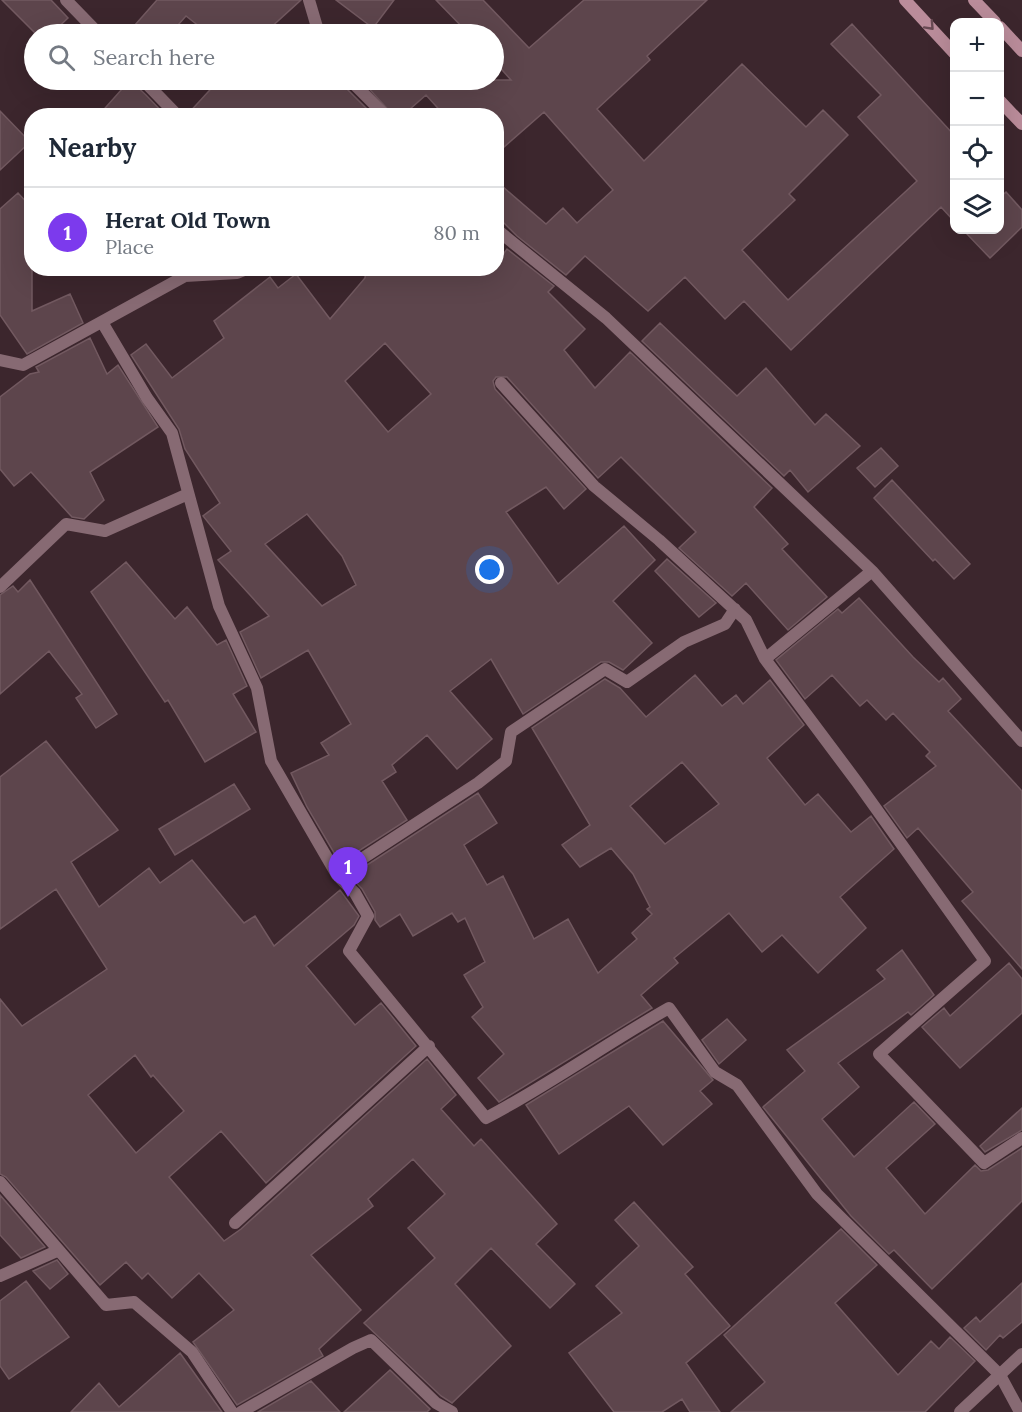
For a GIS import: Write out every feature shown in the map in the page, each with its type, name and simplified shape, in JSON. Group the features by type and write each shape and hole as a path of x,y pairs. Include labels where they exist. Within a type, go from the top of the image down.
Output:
{"main road":[{"path":"905,0 950,49"},
{"path":"974,0 991,18"},
{"path":"1004,32 1022,51"},
{"path":"1004,105 1022,124"}],"street":[{"path":"66,0 89,24"},
{"path":"309,0 316,24"},
{"path":"153,90 170,108"},
{"path":"360,90 379,108"},
{"path":"504,235 606,318 872,571 1022,741"},
{"path":"0,360 23,365 185,276"},
{"path":"102,322 147,398 172,433 219,606 257,688 271,761 337,875 355,893 368,916 349,951 486,1118 539,1090 603,1046 669,1008 715,1072 737,1085 817,1194 1000,1375 1020,1412"},
{"path":"501,383 594,486 746,620 765,659 857,782 985,961 879,1054 984,1163 1022,1138"},
{"path":"0,587 66,524 105,531 188,494"},
{"path":"765,659 872,571"},
{"path":"337,875 478,783 506,761 511,732 605,669 627,682 684,642 725,624 735,609"},
{"path":"235,1223 429,1046"},
{"path":"0,1182 57,1251 106,1305 134,1302 192,1352 232,1412"},
{"path":"0,1276 57,1251"},
{"path":"241,1412 353,1347 371,1340 436,1403 452,1412"},
{"path":"960,1412 1022,1354"}],"building":[{"path":"2,0 51,0 68,18 62,24 26,24"},
{"path":"157,0 301,0 275,24 196,24 186,16 179,24 136,24"},
{"path":"336,0 394,0 376,24 368,24"},
{"path":"436,0 483,0 529,48 584,0 707,0 647,56 650,60 597,109 644,161 742,64 806,127 823,110 848,135 789,194 795,200 742,250 788,300 917,181 858,117 881,95 831,44 852,24 950,131 950,217 941,207 791,350 744,301 725,319 685,277 648,311 585,256 566,275 504,223 504,188 546,224 563,208 577,223 613,190 544,112 504,147 504,108 438,108 426,95 411,108 387,108 370,90 504,90 504,80 511,80 504,72 504,24 459,24"},
{"path":"121,90 141,90 158,108 105,108"},
{"path":"210,90 348,90 366,108 193,108"},
{"path":"0,111 24,136 24,148 0,170"},
{"path":"1006,192 1022,210 1022,227 990,258 967,234 1004,234 1004,194"},
{"path":"18,193 24,199 24,276 32,276 32,311 70,294 83,323 27,354 0,315 0,209"},
{"path":"507,249 554,286 548,292 585,329 564,350 595,388 630,352 772,488 754,507 788,544 782,549 827,597 788,630 746,583 732,596 679,548 696,532 621,457 598,478 507,377 496,377 493,381 495,389 586,489 564,509 546,487 506,512 558,584 624,526 655,560 613,601 652,643 623,670 609,662 601,662 523,714 491,659 450,691 492,739 457,769 427,735 392,765 396,772 382,781 407,820 340,863 307,807 291,773 329,755 321,743 351,724 308,650 261,678 240,632 269,616 218,560 231,551 203,516 220,503 185,449 179,429 131,355 146,344 172,378 224,338 214,321 270,277 278,288 293,276 298,276 330,319 365,276 504,276 504,253","holes":["385,343 431,394 388,432 345,381","307,514 342,556 356,585 322,606 265,544"]},
{"path":"660,323 737,396 766,368 815,425 826,414 860,446 808,492 790,470 784,476 642,341"},
{"path":"90,338 107,374 118,365 158,427 90,472 104,500 84,519 72,517 31,472 14,486 0,469 0,397 30,374 39,372 36,367"},
{"path":"881,448 898,466 875,487 857,468"},
{"path":"892,480 970,564 954,579 935,559 933,561 874,498"},
{"path":"667,559 716,603 699,617 655,571"},
{"path":"126,562 175,619 187,607 217,645 226,640 247,686 233,694 256,732 205,762 168,700 165,702 91,592"},
{"path":"30,580 117,714 96,728 76,698 82,694 49,651 0,694 0,595 13,586 18,592"},
{"path":"859,598 913,657 939,682 943,678 961,699 948,711 1022,791 1022,969 962,901 973,892 918,828 907,838 884,806 936,766 926,756 930,752 893,713 886,720 867,700 860,706 832,675 805,699 776,660 838,609 842,613"},
{"path":"695,675 722,706 736,695 743,704 770,680 804,725 767,758 805,805 818,794 851,832 871,816 894,849 840,897 866,928 818,973 782,935 762,952 729,913 674,958 678,963 641,995 652,1008 499,1102 478,1078 504,1054 472,1017 483,1007 464,975 485,962 465,918 458,922 452,913 413,936 400,914 380,927 375,920 375,912 362,889 350,876 478,793 497,823 464,845 487,885 503,876 534,939 568,919 598,973 637,939 632,933 652,914 647,909 650,907 633,874 611,848 580,867 562,845 590,825 532,728 605,679 620,688 646,717","holes":["682,762 719,804 665,844 630,806"]},
{"path":"46,741 118,830 71,862 99,907 149,868 160,883 192,860 244,923 255,916 274,946 340,890 359,916 354,925 306,966 355,1025 381,1003 416,1046 266,1183 221,1131 169,1177 224,1241 241,1229 427,1059 456,1095 441,1109 474,1146 481,1139 557,1224 536,1244 575,1284 550,1308 491,1248 455,1284 511,1346 452,1403 441,1396 364,1323 435,1258 408,1228 445,1194 413,1159 368,1199 373,1206 311,1255 361,1310 319,1349 323,1356 237,1405 193,1342 234,1310 199,1273 172,1298 148,1273 142,1279 126,1262 100,1285 6,1177 0,1174 0,999 22,1026 107,969 56,889 0,929 0,777","holes":["135,1055 151,1077 153,1075 184,1111 136,1153 88,1095"]},
{"path":"234,784 250,809 175,855 159,829"},
{"path":"902,950 934,995 911,1015 908,1012 838,1063 859,1087 822,1119 854,1157 914,1102 935,1124 886,1168 925,1214 975,1165 981,1171 988,1170 1022,1148 1022,1201 932,1289 894,1250 889,1254 851,1216 763,1107 805,1071 787,1050 885,979 877,970"},
{"path":"1009,963 1022,979 1022,1013 960,1068 922,1027 944,1008 950,1016"},
{"path":"727,1019 746,1040 719,1064 702,1040"},
{"path":"663,1021 713,1080 700,1091 712,1104 663,1145 629,1106 559,1154 526,1105"},
{"path":"1022,1108 1022,1130 985,1152 980,1146"},
{"path":"0,1195 45,1247 21,1258 0,1235"},
{"path":"634,1202 693,1267 685,1274 730,1326 686,1363 720,1412 690,1412 682,1399 662,1412 614,1412 569,1353 622,1313 596,1286 639,1246 615,1220"},
{"path":"841,1229 877,1265 835,1303 898,1375 931,1341 939,1349 950,1337 975,1361 925,1412 731,1412 765,1382 724,1335"},
{"path":"57,1260 68,1274 50,1289 33,1271"},
{"path":"26,1281 69,1337 9,1379 0,1366 0,1301"},
{"path":"1022,1283 1022,1322 1003,1338 1000,1335 986,1350 964,1328 976,1317 980,1322"},
{"path":"180,1353 222,1412 71,1412 99,1383 119,1407"},
{"path":"390,1370 430,1409 427,1412 344,1412"},
{"path":"311,1381 340,1412 258,1412"}],"place":[{"name":"Herat Old Town","path":"348,897"}]}
